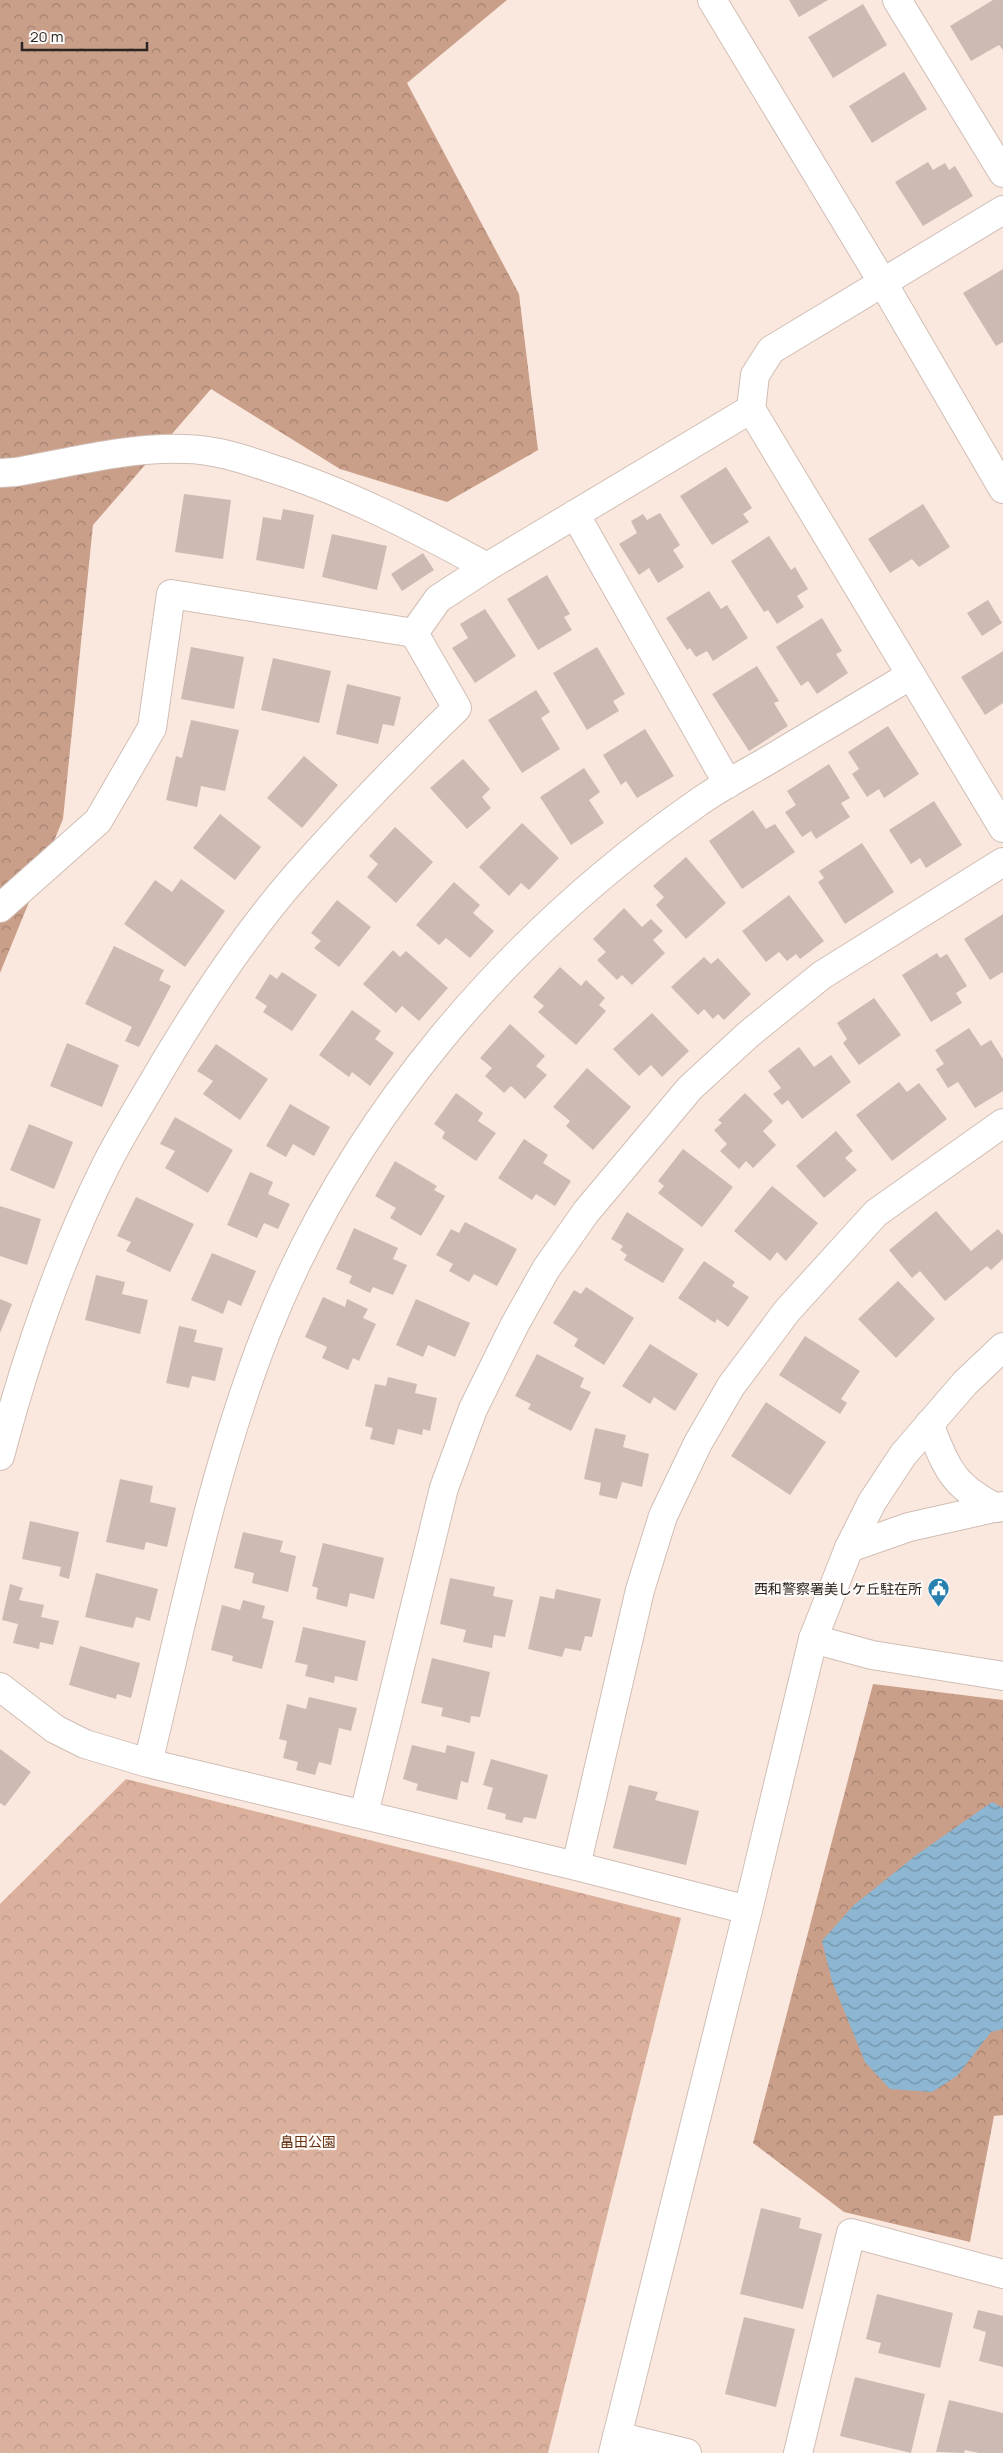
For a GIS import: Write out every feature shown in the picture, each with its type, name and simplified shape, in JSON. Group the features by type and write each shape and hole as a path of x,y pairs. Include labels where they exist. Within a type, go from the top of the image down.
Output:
{"street":[{"path":"712,0 883,283 1003,489"},
{"path":"897,0 1003,174"},
{"path":"1003,210 771,350 755,375 751,409 1003,828"},
{"path":"414,633 438,599 487,567 751,409"},
{"path":"0,473 16,472 122,452 186,449 244,459 316,482 406,523 487,567"},
{"path":"575,514 728,784"},
{"path":"0,908 98,821 152,728 171,594 414,633"},
{"path":"0,1456 38,1325 70,1241 106,1165 179,1039 228,963 295,877 420,743 457,708 414,633"},
{"path":"148,1762 213,1495 266,1333 291,1276 323,1213 406,1080 459,1015 544,928 629,855 697,803 911,675"},
{"path":"364,1814 444,1488 473,1409 514,1326 546,1268 586,1212 690,1088 750,1033 822,975 1003,862"},
{"path":"576,1866 640,1590 663,1516 698,1443 731,1386 787,1311 876,1213 1003,1123"},
{"path":"687,2453 615,2445 748,1910 812,1639 849,1548 872,1502 902,1455 964,1383 1003,1347"},
{"path":"929,1424 944,1460 956,1480 973,1496 1000,1507"},
{"path":"849,1548 909,1527 1000,1507"},
{"path":"812,1639 872,1655 1003,1676"},
{"path":"0,1687 55,1729 78,1741 148,1762 576,1866 748,1910"},
{"path":"798,2453 851,2233 1003,2274"}],"green space":[{"path":"0,0 507,0 407,83 519,294 538,450 447,502 340,469 211,389 93,525 63,819 0,973"},
{"path":"873,1684 1003,1700 1003,2115 994,2116 970,2242 844,2212 753,2143"},
{"name":"畠田公園","path":"126,1779 681,1918 548,2453 0,2453 0,1904"}],"water":[{"path":"992,1802 1003,1808 1003,2029 991,2032 957,2076 932,2092 890,2089 865,2062 832,1981 822,1941 853,1906 915,1856"}],"building":[{"path":"789,0 828,0 799,17"},
{"path":"993,0 1003,0 1003,50 999,45 971,61 950,26"},
{"path":"863,4 887,45 833,78 808,37"},
{"path":"904,72 927,109 872,143 849,106"},
{"path":"928,162 933,170 945,163 949,170 955,166 973,196 923,226 895,182"},
{"path":"1003,269 1003,342 996,346 963,293"},
{"path":"726,467 752,508 743,514 749,522 712,545 680,496"},
{"path":"184,494 231,500 223,559 175,552"},
{"path":"923,504 950,547 919,567 912,559 890,573 868,539"},
{"path":"283,509 314,515 304,569 256,560 263,517 281,520"},
{"path":"660,513 680,545 673,550 684,567 658,583 649,568 639,575 619,544 637,533 631,521 643,514 647,520"},
{"path":"332,534 387,546 377,590 322,577"},
{"path":"769,536 791,570 795,567 808,589 797,596 804,607 777,624 768,610 764,612 731,561"},
{"path":"423,553 434,570 402,591 391,574"},
{"path":"547,575 570,614 564,617 572,630 538,650 507,599"},
{"path":"709,591 721,609 727,605 748,638 713,661 707,651 696,657 690,648 687,650 666,618"},
{"path":"988,600 1002,623 982,636 967,613"},
{"path":"485,609 516,656 475,683 452,648 468,638 460,624"},
{"path":"822,618 842,651 836,654 848,673 817,694 808,681 801,686 776,647"},
{"path":"191,647 244,657 234,709 181,699"},
{"path":"597,647 625,694 613,701 619,711 587,730 553,673"},
{"path":"1003,651 1003,703 985,715 961,677"},
{"path":"273,658 331,671 319,723 261,710"},
{"path":"757,666 779,701 774,703 788,726 749,751 712,694"},
{"path":"347,684 401,697 394,726 383,724 378,744 336,734"},
{"path":"536,690 550,712 541,718 560,749 522,773 488,720"},
{"path":"191,720 239,730 225,791 201,786 197,807 166,800 176,756 182,758"},
{"path":"888,726 919,774 884,798 879,789 867,797 852,774 859,769 848,752"},
{"path":"645,729 674,776 637,798 626,781 621,785 603,755"},
{"path":"304,756 338,785 302,828 267,798"},
{"path":"463,759 490,789 482,797 491,808 467,829 430,788"},
{"path":"829,764 850,798 841,803 850,817 816,839 811,831 802,837 785,812 796,805 787,791"},
{"path":"584,768 600,792 589,800 604,823 571,845 540,797"},
{"path":"934,801 962,845 926,868 920,858 911,864 889,830"},
{"path":"753,810 766,829 775,824 795,852 742,889 709,841"},
{"path":"220,814 261,847 235,880 193,848"},
{"path":"522,823 559,858 529,890 521,883 509,896 479,867"},
{"path":"395,827 433,862 396,903 367,877 378,864 369,856"},
{"path":"862,843 894,892 845,924 818,882 824,878 819,871"},
{"path":"686,857 726,903 686,939 656,905 664,897 653,886"},
{"path":"181,879 225,911 185,967 124,924 155,880 172,892"},
{"path":"454,882 480,905 473,913 494,931 470,958 446,938 439,945 416,925"},
{"path":"789,895 824,941 800,959 796,954 787,961 779,952 766,962 742,931"},
{"path":"337,900 371,927 339,967 314,948 321,941 311,933"},
{"path":"624,908 642,927 651,919 663,931 653,940 665,953 632,985 622,975 617,980 597,960 606,952 593,939"},
{"path":"1003,914 1003,972 990,980 964,939"},
{"path":"114,946 164,970 159,980 171,986 139,1047 125,1041 132,1027 85,1004"},
{"path":"393,950 400,957 406,951 448,988 419,1021 402,1006 396,1013 363,984"},
{"path":"937,953 940,958 947,954 967,986 956,993 962,1003 931,1022 902,975"},
{"path":"704,957 711,964 718,958 751,994 724,1020 718,1014 713,1019 704,1009 698,1015 671,987"},
{"path":"560,967 581,986 586,980 605,998 599,1005 606,1011 576,1045 538,1012 544,1006 533,997"},
{"path":"282,972 317,995 292,1031 263,1012 267,1006 255,998 270,974 277,979"},
{"path":"874,998 901,1035 859,1065 843,1043 847,1039 837,1023"},
{"path":"352,1010 381,1031 375,1039 394,1053 370,1086 352,1072 349,1077 319,1055"},
{"path":"652,1013 689,1051 662,1077 651,1065 639,1076 613,1049"},
{"path":"510,1024 545,1056 536,1066 547,1075 525,1099 511,1086 504,1093 485,1076 492,1068 480,1058"},
{"path":"969,1028 981,1046 991,1040 1003,1059 1003,1091 975,1108 958,1082 948,1088 936,1069 944,1064 935,1050"},
{"path":"67,1043 119,1065 102,1107 50,1086"},
{"path":"216,1044 268,1079 240,1120 203,1094 213,1081 197,1071"},
{"path":"799,1047 814,1067 831,1055 851,1082 802,1119 788,1100 782,1105 773,1094 781,1088 768,1071"},
{"path":"587,1068 631,1107 593,1150 566,1126 570,1121 553,1107"},
{"path":"899,1082 907,1092 919,1083 947,1119 892,1161 856,1115"},
{"path":"456,1093 483,1113 478,1121 496,1133 476,1161 442,1138 445,1132 434,1124"},
{"path":"745,1093 773,1121 763,1131 776,1145 753,1168 746,1161 739,1169 720,1151 727,1144 714,1130 722,1123 718,1120"},
{"path":"290,1104 330,1127 314,1156 293,1144 286,1157 266,1146"},
{"path":"175,1117 233,1150 208,1193 165,1168 175,1151 160,1144"},
{"path":"29,1124 73,1142 54,1189 10,1170"},
{"path":"836,1131 853,1151 845,1158 857,1170 824,1198 796,1166"},
{"path":"524,1139 548,1155 543,1163 571,1181 555,1206 536,1194 532,1200 498,1178"},
{"path":"683,1149 733,1187 702,1227 658,1193 664,1186 658,1181"},
{"path":"395,1161 437,1186 434,1190 445,1196 421,1236 390,1218 396,1208 375,1196"},
{"path":"250,1172 273,1182 268,1194 290,1204 278,1229 264,1223 257,1238 227,1225"},
{"path":"772,1186 818,1223 786,1261 777,1252 770,1261 734,1231"},
{"path":"136,1197 194,1224 170,1272 126,1251 131,1242 117,1236"},
{"path":"0,1206 41,1219 27,1265 0,1256"},
{"path":"936,1211 971,1251 998,1229 1003,1235 1003,1259 991,1270 987,1266 945,1301 920,1271 912,1278 889,1250"},
{"path":"627,1212 684,1249 663,1283 624,1260 627,1255 620,1250 623,1246 611,1239"},
{"path":"465,1222 517,1249 497,1286 474,1274 469,1282 449,1271 453,1264 436,1255 451,1229 459,1233"},
{"path":"354,1228 398,1248 393,1259 407,1265 393,1295 373,1287 370,1293 349,1283 352,1276 336,1269"},
{"path":"212,1253 256,1271 241,1306 228,1300 223,1314 191,1300"},
{"path":"704,1261 735,1282 732,1286 749,1297 728,1327 717,1319 715,1323 678,1298"},
{"path":"96,1275 125,1282 122,1294 148,1300 140,1334 85,1320"},
{"path":"898,1281 935,1319 896,1358 858,1319"},
{"path":"586,1287 634,1318 604,1365 574,1346 578,1339 553,1323 574,1290 581,1294"},
{"path":"323,1297 345,1307 347,1299 368,1309 363,1318 376,1324 359,1361 353,1358 348,1370 322,1358 327,1347 305,1337"},
{"path":"0,1299 12,1304 0,1333"},
{"path":"416,1299 470,1323 455,1357 428,1345 423,1357 396,1345"},
{"path":"179,1326 197,1330 194,1342 223,1348 215,1381 192,1376 189,1388 166,1383"},
{"path":"805,1336 860,1371 841,1399 847,1403 840,1414 779,1375"},
{"path":"650,1344 698,1374 675,1411 654,1397 650,1404 622,1386"},
{"path":"537,1354 584,1378 580,1387 591,1392 571,1431 528,1409 531,1404 515,1396"},
{"path":"388,1377 417,1384 415,1393 437,1398 430,1431 423,1429 422,1435 398,1429 394,1445 370,1439 373,1428 365,1426 375,1384 386,1386"},
{"path":"766,1402 826,1442 790,1495 731,1456"},
{"path":"595,1428 626,1435 623,1447 649,1454 642,1487 622,1482 617,1499 599,1495 601,1483 584,1479"},
{"path":"120,1479 153,1486 150,1502 176,1508 167,1547 146,1542 144,1550 106,1542"},
{"path":"30,1521 79,1532 69,1579 59,1576 61,1567 22,1559"},
{"path":"243,1532 283,1541 280,1552 296,1556 288,1592 252,1583 254,1573 234,1568"},
{"path":"323,1543 384,1558 374,1599 350,1593 347,1607 316,1599 318,1588 312,1586"},
{"path":"96,1573 158,1589 150,1621 136,1617 133,1628 85,1617"},
{"path":"450,1578 495,1587 493,1596 513,1600 505,1637 494,1635 492,1648 463,1642 466,1630 440,1624"},
{"path":"10,1584 23,1588 19,1600 44,1605 41,1617 59,1621 53,1645 40,1642 39,1649 13,1643 18,1624 2,1620"},
{"path":"556,1589 601,1599 592,1637 585,1636 581,1651 565,1648 562,1657 528,1649 540,1596 554,1599"},
{"path":"243,1600 265,1606 262,1618 274,1621 262,1669 232,1661 233,1656 211,1650 222,1605 240,1610"},
{"path":"303,1627 366,1641 357,1681 335,1676 334,1683 305,1676 308,1665 295,1662"},
{"path":"80,1646 140,1663 131,1698 117,1694 116,1699 69,1685"},
{"path":"432,1658 490,1672 480,1717 471,1716 470,1723 441,1716 443,1708 421,1703"},
{"path":"309,1697 357,1708 351,1731 339,1728 331,1765 319,1762 315,1775 296,1770 298,1762 283,1758 287,1741 279,1739 287,1704 306,1709"},
{"path":"412,1745 445,1753 447,1745 475,1752 468,1783 461,1781 457,1800 416,1790 418,1784 403,1779"},
{"path":"0,1749 31,1772 5,1806 0,1803"},
{"path":"491,1759 548,1775 536,1819 524,1817 522,1823 505,1819 506,1814 487,1809 493,1788 483,1785"},
{"path":"629,1785 658,1792 655,1800 699,1811 686,1865 613,1848"},
{"path":"761,2208 801,2218 799,2228 822,2234 803,2309 740,2294"},
{"path":"877,2294 953,2313 940,2368 878,2353 881,2343 866,2339"},
{"path":"978,2310 1003,2316 1003,2367 979,2361 986,2332 973,2328"},
{"path":"744,2317 795,2329 776,2407 725,2394"},
{"path":"855,2377 925,2394 911,2453 840,2436"},
{"path":"949,2400 1003,2413 1003,2453 979,2453 965,2450 964,2453 936,2452"}],"place":[{"name":"西和警察署美しケ丘駐在所","path":"938,1608"}]}
